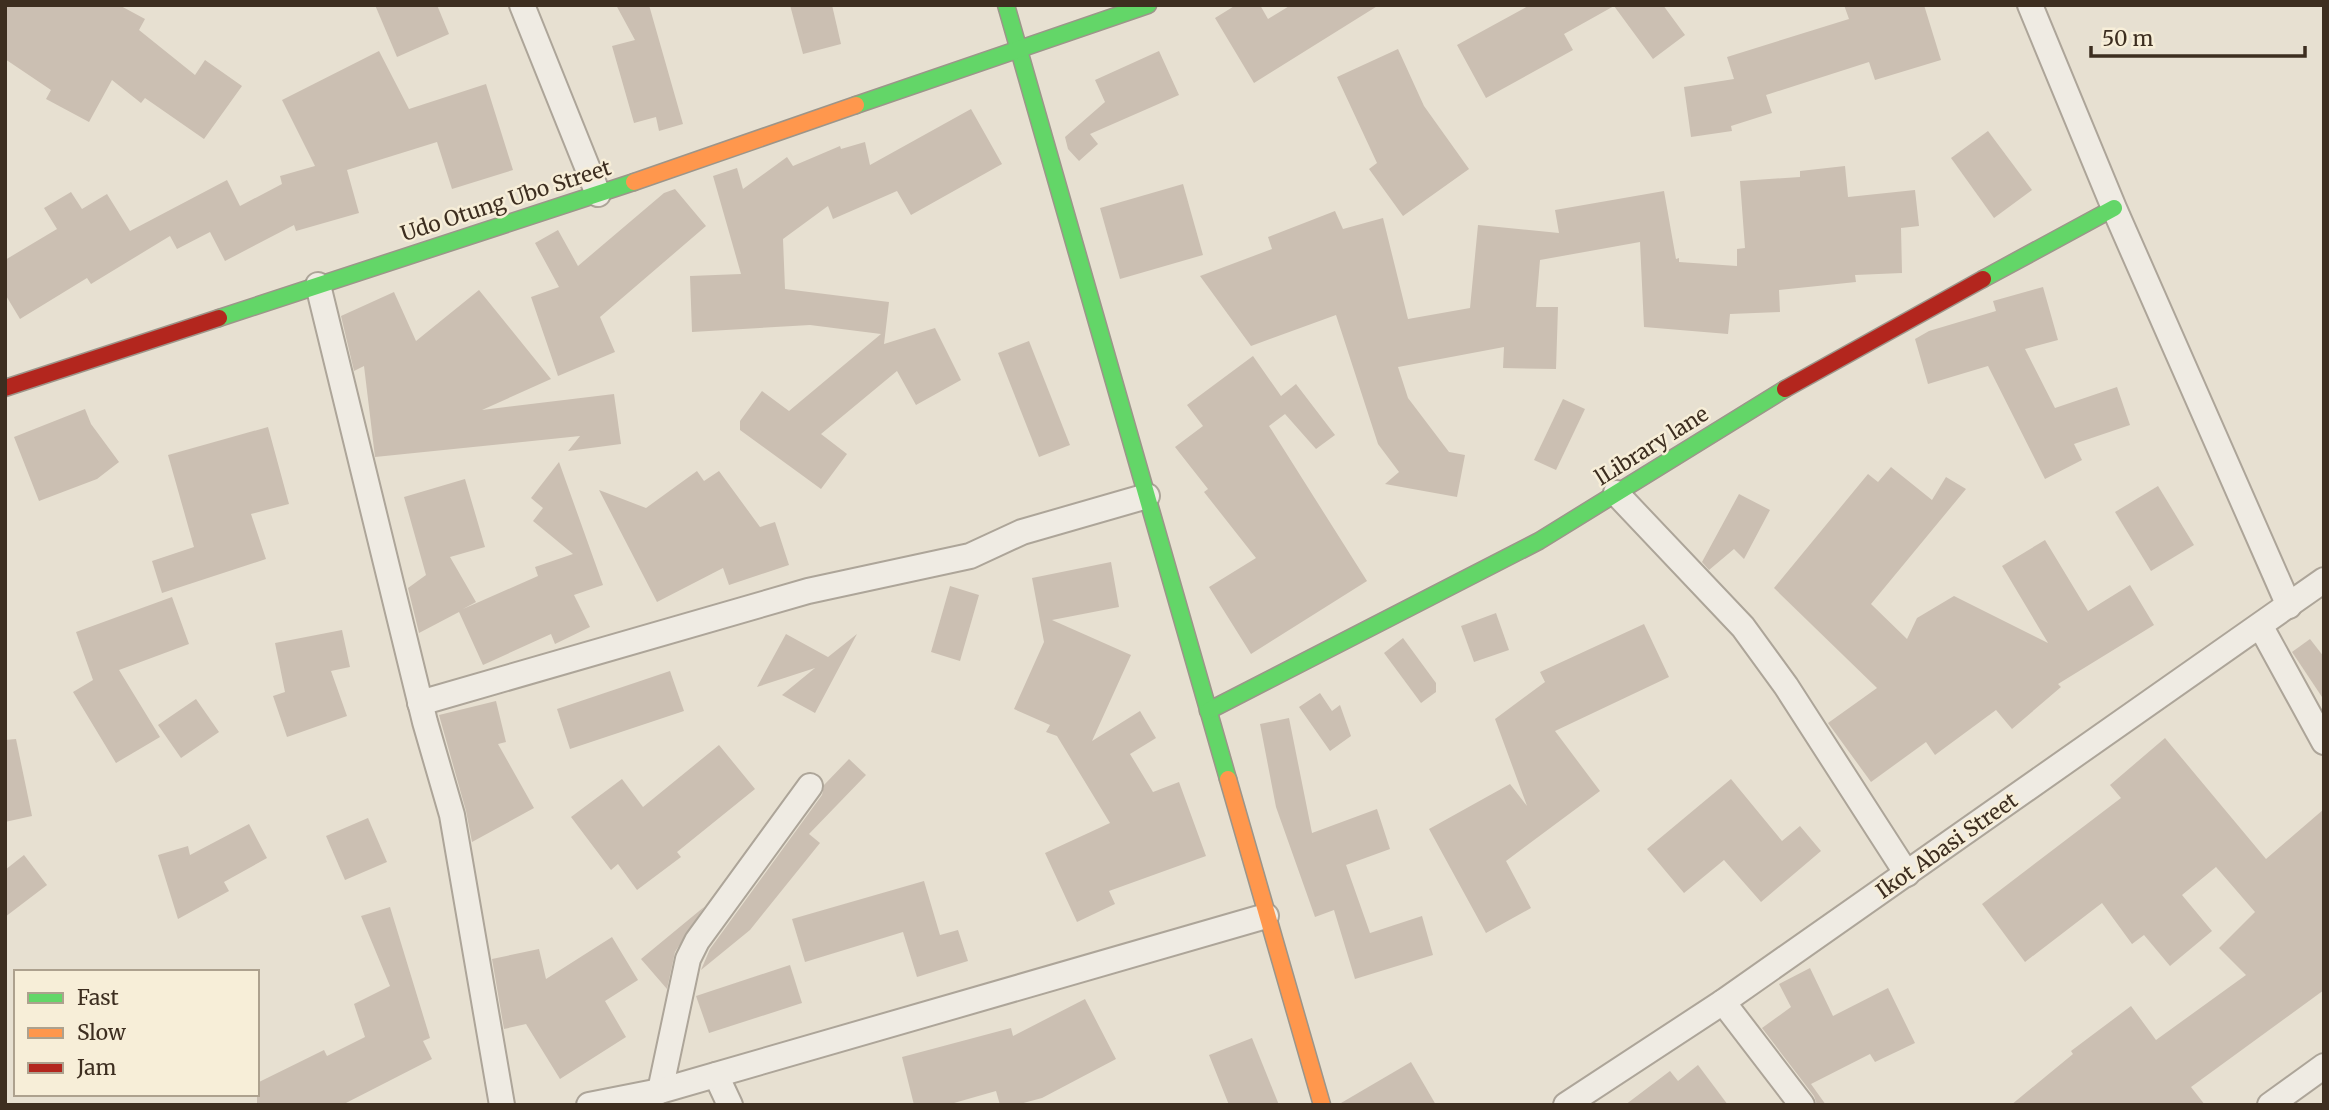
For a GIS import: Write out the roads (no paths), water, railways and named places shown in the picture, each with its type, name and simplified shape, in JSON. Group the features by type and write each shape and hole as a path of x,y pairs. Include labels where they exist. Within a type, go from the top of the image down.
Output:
{"street":[{"path":"522,5 598,194"},
{"path":"1006,5 1322,1105"},
{"name":"Udo Otung Ubo Street","path":"5,388 598,194 1019,47 1148,5"},
{"path":"2031,5 2114,208 2289,606"},
{"name":"lLibrary lane","path":"1208,711 1538,541 1817,369 2114,208"},
{"path":"318,285 420,703 452,815 502,1105"},
{"path":"1616,493 1743,627 1786,686 1907,874"},
{"path":"420,703 808,591 970,556 1022,532 1147,496"},
{"name":"Ikot Abasi Street","path":"1566,1105 1723,1002 2261,627 2324,580"},
{"path":"2261,627 2324,741"},
{"path":"660,1091 688,959 697,941 810,786"},
{"path":"589,1105 660,1091 1266,916"},
{"path":"1723,1002 1802,1105"},
{"path":"2270,1105 2324,1066"},
{"path":"716,1075 730,1105"}]}
